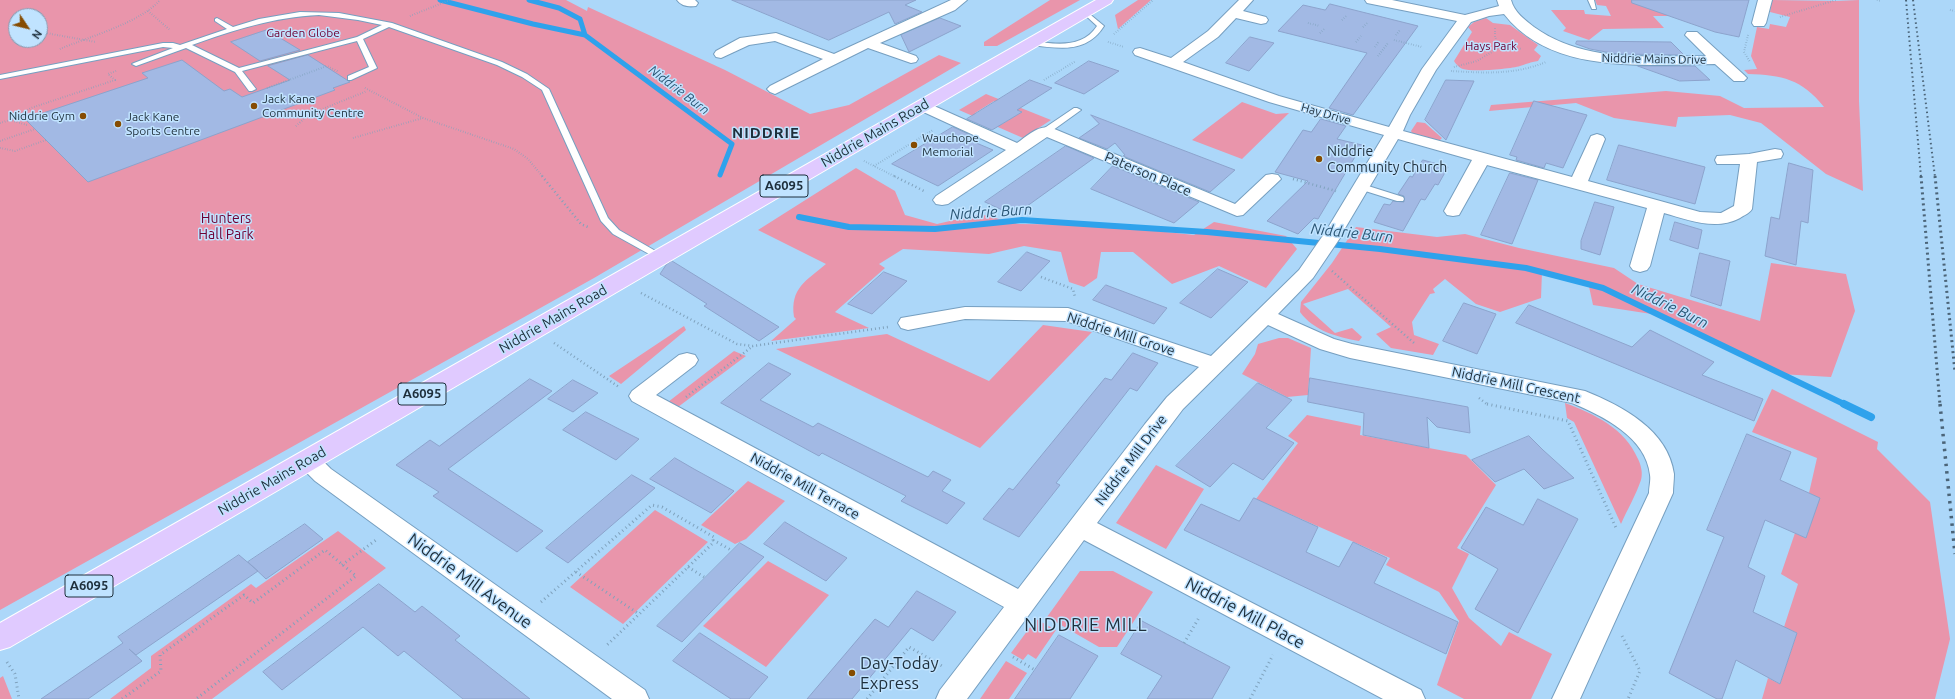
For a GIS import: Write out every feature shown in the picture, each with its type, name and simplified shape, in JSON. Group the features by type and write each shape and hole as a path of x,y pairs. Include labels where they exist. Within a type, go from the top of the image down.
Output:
{"main road":[{"name":"Niddrie Mains Road","path":"2,647 308,460 1086,13 1106,0"}],"street":[{"path":"934,0 955,3"},
{"path":"1173,63 1206,40 1246,0"},
{"path":"1372,0 1466,19 1507,7"},
{"path":"1759,23 1765,0"},
{"path":"775,89 867,43 955,3"},
{"name":"Niddrie Mains Drive","path":"1507,7 1537,36 1565,51 1607,59 1723,63"},
{"path":"1233,13 1261,20"},
{"path":"1359,192 1394,133 1402,115 1466,19"},
{"path":"721,54 745,41 777,30 835,60"},
{"name":"Niddrie Mains Drive","path":"1692,35 1739,78"},
{"path":"867,43 911,59"},
{"name":"Hay Drive","path":"1140,52 1274,99 1482,158 1699,217 1724,219 1743,209 1750,158"},
{"path":"922,106 952,118 1017,149"},
{"path":"942,200 1046,131"},
{"name":"Paterson Place","path":"1046,131 1237,211 1272,179"},
{"path":"1578,184 1597,139"},
{"path":"1723,160 1775,154"},
{"path":"1453,211 1482,158"},
{"name":"Niddrie Mill Drive","path":"950,699 1152,430 1175,403 1266,316 1306,274 1359,192"},
{"path":"1640,266 1657,205"},
{"name":"Niddrie Mill Grove","path":"908,323 965,313 1068,315 1214,365"},
{"name":"Niddrie Mill Crescent","path":"1266,316 1327,344 1350,351 1577,396 1610,411 1639,433 1650,445 1662,470 1664,482 1661,493 1566,699"},
{"path":"640,396 687,360"},
{"name":"Niddrie Mill Terrace","path":"640,396 1022,604"},
{"name":"Niddrie Mill Avenue","path":"308,460 323,476 636,699"},
{"name":"Niddrie Mill Place","path":"1080,526 1411,699"}],"lane":[{"path":"1591,0 1594,8"},
{"path":"1032,43 1061,46 1076,45 1090,38 1099,32 1101,26 1086,13"},
{"path":"136,64 233,30 277,17 301,14 344,16 390,24 468,51 534,80 545,90 604,219 616,232 661,257"},
{"path":"217,20 233,30"},
{"path":"238,70 359,38 390,24"},
{"path":"352,78 373,68 359,38"},
{"path":"0,77 163,45 173,45 180,48"},
{"path":"188,46 238,70 252,89"},
{"path":"1046,131 1077,110"},
{"path":"1359,192 1400,199"}],"path":[{"path":"60,49 81,39 134,19 158,5 160,0"},
{"path":"418,13 450,0"},
{"path":"1723,63 1752,66 1744,52 1749,26 1836,0"},
{"path":"1877,0 1881,1"},
{"path":"1432,70 1478,61 1500,47 1495,37 1495,28 1507,7"},
{"path":"1950,10 1955,11"},
{"path":"148,11 188,46"},
{"path":"1342,20 1347,15"},
{"path":"1363,27 1368,22"},
{"path":"1308,23 1320,26"},
{"path":"1320,33 1325,28"},
{"path":"1396,35 1400,30"},
{"path":"48,33 81,39"},
{"path":"1356,42 1361,36"},
{"path":"1090,38 1140,52"},
{"path":"1394,40 1425,48"},
{"path":"1375,47 1379,41"},
{"path":"1378,56 1388,43"},
{"path":"1432,70 1512,72 1530,70 1565,51"},
{"path":"0,123 10,120 30,108 115,80 108,74 136,64"},
{"path":"252,89 254,92 327,66 352,78 367,90 423,118 514,149 528,159 581,224 591,228 611,227"},
{"path":"296,126 307,116 367,90"},
{"path":"353,138 423,118"},
{"path":"874,166 952,118"},
{"path":"10,120 27,125"},
{"path":"0,142 35,129"},
{"path":"0,148 15,151 46,140"},
{"path":"844,152 942,200"},
{"path":"1272,179 1280,175 1359,192"},
{"path":"1041,277 1073,289 1076,306 1068,315"},
{"path":"639,292 737,344 754,346 908,323"},
{"path":"554,343 612,384 640,396"},
{"path":"667,411 754,346"},
{"path":"523,618 652,505 662,507 714,537 712,544 587,664"},
{"path":"342,565 394,527"},
{"path":"713,540 731,550"},
{"path":"122,699 161,671 160,655 244,595 253,603 325,550 356,576 196,699"},
{"path":"688,567 704,577"},
{"path":"576,572 639,614"},
{"path":"1184,643 1213,596"},
{"path":"1600,625 1624,637 1640,671 1628,699"},
{"path":"1250,699 1285,633"},
{"path":"2,647 15,674 19,699"},
{"path":"867,699 909,647 965,679"}],"green space":[{"name":"Hunters Hall Park","path":"0,0 566,0 587,11 588,7 725,70 810,114 849,105 939,55 961,63 594,278 0,610"},
{"path":"1050,0 1080,0 997,46 984,46 984,42"},
{"path":"1138,0 1151,0 1118,29 1115,15"},
{"path":"1595,0 1683,0 1694,16 1653,16 1664,28 1603,29 1589,40 1563,31 1566,28 1551,10 1584,10 1585,14 1611,16 1606,6 1597,5"},
{"path":"1772,0 1859,0 1859,101 1863,191 1826,174 1761,123 1730,115 1678,117 1676,127 1614,118 1576,103 1489,111 1491,105 1666,91 1720,96 1744,108 1824,107 1808,90 1790,80 1781,77 1748,74 1744,70 1757,69 1751,56 1757,27 1769,29 1770,24 1786,27 1790,17 1770,12"},
{"name":"Hays Park","path":"1486,18 1493,23 1510,25 1538,45 1534,50 1541,56 1538,61 1515,67 1492,70 1468,70 1459,67 1454,61 1472,32 1468,27 1474,22"},
{"path":"986,94 1051,120 1023,138 959,110","holes":["994,101 1021,112 1002,124 975,113"]},
{"path":"1242,102 1276,114 1289,113 1242,159 1192,140"},
{"path":"1417,122 1425,123 1442,138 1439,141 1412,133 1411,131"},
{"path":"856,168 895,191 905,215 937,224 980,214 1018,224 1101,225 1194,235 1214,222 1286,236 1297,249 1266,288 1219,266 1172,284 1133,252 1101,252 1097,278 1084,287 1069,282 1061,252 1024,246 989,254 903,249 879,264 885,268 835,312 869,328 771,341 796,319 794,317 793,307 794,299 801,286 826,264 758,230"},
{"path":"1356,227 1437,237 1465,234 1519,248 1614,268 1638,284 1760,321 1771,263 1846,274 1855,311 1831,377 1780,374 1658,315 1593,305 1588,282 1542,272 1541,298 1500,312 1476,304 1445,279 1433,289 1435,293 1430,294 1412,322 1414,335 1439,344 1433,355 1391,348 1376,334 1391,327 1348,289 1303,304 1335,333 1352,328 1362,337 1359,341 1326,332 1312,324 1300,312 1301,302 1332,263"},
{"path":"1043,325 1092,332 980,448 776,349 887,334 989,381"},
{"path":"684,326 686,330 621,384 609,376"},
{"path":"1279,338 1288,338 1311,348 1308,395 1287,397 1242,374 1255,354 1258,344"},
{"path":"734,351 746,356 678,407 668,402"},
{"path":"1772,389 1878,442 1877,449 1930,502 1950,639 1935,699 1762,699 1768,678 1780,684 1797,633 1784,627 1798,584 1781,574 1795,533 1806,538 1819,498 1809,493 1817,458 1752,432"},
{"path":"1565,403 1587,412 1608,424 1625,439 1638,459 1642,475 1641,480 1621,524 1574,422 1567,418"},
{"path":"1307,415 1361,426 1360,435 1466,455 1496,485 1457,548 1469,554 1452,588 1469,618 1501,646 1509,632 1552,654 1531,699 1464,699 1437,685 1459,621 1439,592 1386,565 1390,558 1256,499 1298,443 1288,436"},
{"path":"1156,465 1204,489 1166,549 1116,523"},
{"path":"748,481 785,501 746,539 735,544 701,525"},
{"path":"655,510 708,542 623,624 570,587"},
{"path":"338,531 386,568 212,699 110,699 151,668 151,656 251,584 256,588"},
{"path":"768,561 829,595 766,667 703,626"},
{"path":"1080,571 1113,571 1153,592 1117,647 1099,647 1047,617"},
{"path":"1036,619 1056,630 1036,659 1028,654 1023,660 1011,653"},
{"path":"1006,661 1027,673 1009,699 980,699"},
{"path":"3,676 12,699 0,699 0,678"}],"building":[{"path":"732,0 916,0 905,5 922,12 895,24 889,12 829,40"},
{"path":"1632,0 1749,0 1739,37 1715,32 1632,3"},
{"path":"1330,4 1418,26 1353,115 1329,108 1367,53 1278,31 1303,5 1325,10"},
{"path":"940,18 961,26 909,52 901,35"},
{"path":"267,30 300,50 260,61 231,42"},
{"path":"1250,37 1274,43 1249,71 1226,63"},
{"path":"1577,41 1671,42 1684,55 1617,54 1590,49 1576,44"},
{"name":"Jack Kane Sports Centre","path":"308,55 350,82 333,88 335,90 88,182 25,119 148,78 142,73 182,60 224,91 230,89 242,97 290,80 268,66"},
{"path":"1089,61 1119,71 1084,94 1055,83"},
{"path":"1638,66 1695,66 1710,80 1680,81"},
{"path":"1030,80 1052,88 1017,110 1022,112 992,130 967,119"},
{"path":"1446,80 1474,81 1446,140 1425,120"},
{"path":"1534,101 1587,115 1563,168 1546,163 1544,168 1516,160 1517,157 1510,155"},
{"path":"1091,115 1235,170 1210,192 1123,156 1125,155 1115,143 1107,149 1079,138 1099,124"},
{"path":"1321,119 1346,126 1337,139 1362,145 1318,219 1314,218 1298,234 1267,221 1308,181 1275,172 1303,130 1311,132"},
{"path":"953,127 979,139 974,142 993,150 938,186 892,164"},
{"path":"1619,145 1705,167 1695,204 1607,180"},
{"path":"1066,146 1094,158 1016,214 1011,214 985,202"},
{"path":"1423,160 1448,167 1438,185 1435,184 1425,200 1421,199 1403,231 1374,222 1384,204 1390,205 1393,201 1404,202 1404,196 1398,194 1410,176 1412,177"},
{"path":"1789,163 1813,170 1808,223 1801,221 1796,265 1765,256 1771,217 1779,219"},
{"path":"1113,166 1199,202 1174,223 1091,189"},
{"path":"1510,173 1538,180 1512,244 1481,235"},
{"path":"1595,202 1614,207 1600,255 1581,249 1581,241"},
{"path":"1675,222 1702,230 1698,249 1670,240"},
{"path":"1027,252 1050,261 1021,291 998,282"},
{"path":"1700,253 1730,261 1721,306 1691,296"},
{"path":"672,261 779,327 759,341 704,306 707,304 660,274 666,265"},
{"path":"1218,269 1248,282 1211,318 1180,303"},
{"path":"884,272 907,281 872,314 848,304"},
{"path":"1106,285 1167,308 1154,324 1093,300"},
{"path":"1464,303 1496,314 1477,354 1443,341"},
{"path":"1529,305 1632,347 1650,330 1714,362 1702,375 1763,399 1754,421 1516,323"},
{"path":"1133,353 1158,363 1137,391 1130,388 1056,483 1060,485 1019,537 983,519 1009,488 1013,490 1105,378 1111,380"},
{"path":"769,363 791,374 760,400 813,427 818,423 928,477 933,471 951,480 942,491 965,503 947,524 901,501 906,496 822,453 819,456 721,403"},
{"path":"1310,378 1468,407 1470,433 1437,427 1427,417 1429,448 1363,435 1364,413 1308,402"},
{"path":"530,379 552,391 448,469 543,531 517,552 433,496 439,492 396,465 430,440 439,446"},
{"path":"573,380 598,393 573,412 548,399"},
{"path":"1258,383 1292,400 1266,428 1294,443 1263,480 1233,463 1210,487 1176,466"},
{"path":"586,412 639,439 616,460 563,430"},
{"path":"1747,434 1791,452 1780,480 1820,498 1806,538 1765,520 1748,567 1765,576 1753,612 1797,633 1780,684 1736,660 1722,699 1717,699 1669,673 1724,537 1707,530"},
{"path":"1529,436 1574,478 1544,489 1524,469 1495,482 1472,460"},
{"path":"675,458 734,491 711,513 650,479"},
{"path":"632,475 655,488 568,563 546,548"},
{"path":"1254,498 1318,527 1306,552 1339,567 1353,542 1387,558 1374,583 1458,622 1446,654 1184,530 1201,504 1239,521"},
{"path":"1538,499 1578,519 1518,633 1475,609 1498,569 1461,548 1486,507 1523,525"},
{"path":"785,522 847,558 826,581 764,544"},
{"path":"305,524 323,539 266,579 248,562"},
{"path":"740,543 764,557 682,642 657,626"},
{"path":"239,555 258,571 136,655 129,649 142,661 88,699 41,699 123,643 118,637"},
{"path":"379,584 415,612 422,606 460,636 455,640 530,699 463,699 404,651 398,656 363,627 282,690 263,672"},
{"path":"917,591 956,612 933,641 911,628 852,699 807,699 875,619 888,627"},
{"path":"1142,621 1230,667 1212,699 1147,699 1162,676 1121,654"},
{"path":"700,633 768,677 749,699 731,699 673,661"},
{"path":"1059,635 1098,656 1070,699 1015,699"}],"waterway":[{"name":"Niddrie Burn","path":"440,0 533,24 585,35"},
{"name":"Niddrie Burn","path":"529,0 559,8 580,19 585,35"},
{"name":"Niddrie Burn","path":"585,35 732,144 720,175"},
{"name":"Niddrie Burn","path":"799,217 849,227 935,229 1022,220 1207,232 1380,249 1526,268 1603,288 1846,405"},
{"name":"Niddrie Burn","path":"1844,404 1871,417"}],"railway":[{"path":"1906,0 1921,177"},
{"path":"1913,0 1935,177"},
{"path":"1921,176 1940,405"},
{"path":"1935,176 1955,372"},
{"path":"1940,404 1955,554"}],"place":[{"name":"Jack Kane Community Centre","path":"254,106"},
{"name":"Niddrie Gym","path":"83,116"},
{"name":"Jack Kane Sports Centre","path":"118,124"},
{"name":"Wauchope Memorial","path":"914,145"},
{"name":"Niddrie Community Church","path":"1319,159"},
{"name":"Day-Today Express","path":"852,673"}],"district":[{"name":"NIDDRIE","path":"766,133"},
{"name":"NIDDRIE MILL","path":"1086,625"}],"park label":[{"name":"Garden Globe","path":"303,33"}]}
